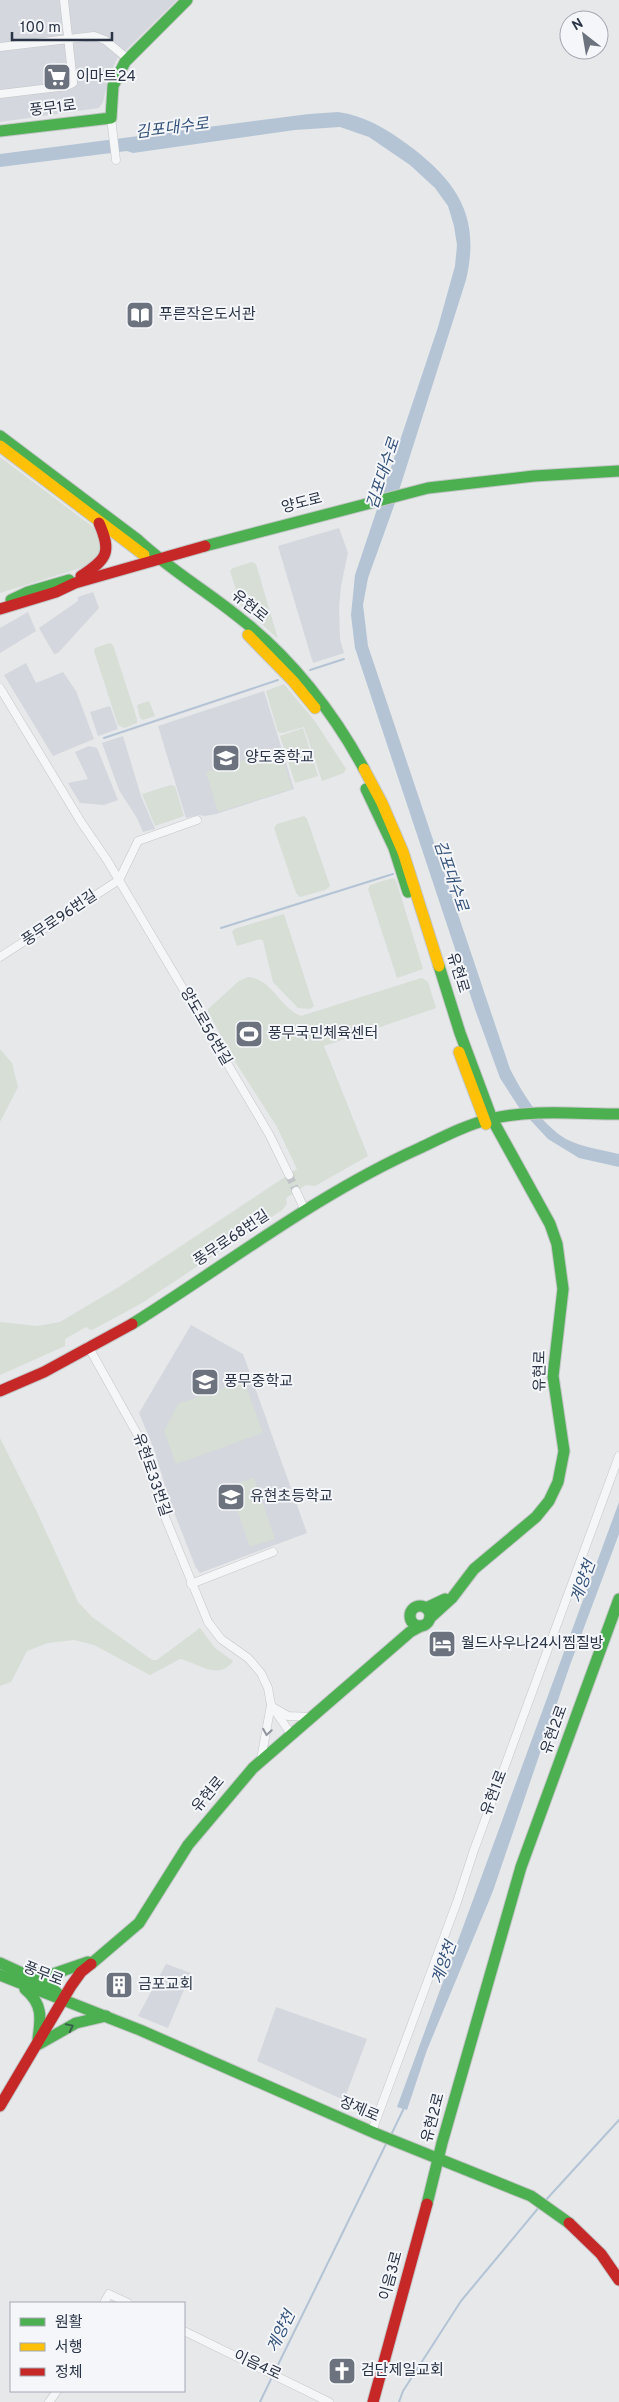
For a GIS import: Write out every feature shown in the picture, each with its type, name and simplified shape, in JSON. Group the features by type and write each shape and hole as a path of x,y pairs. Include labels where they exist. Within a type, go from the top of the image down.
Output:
{"street":[{"path":"0,94 70,85 73,80 64,0"},
{"path":"116,160 110,118 109,88 112,78 127,58 182,0"},
{"path":"127,58 186,0"},
{"path":"0,47 100,37 127,58"},
{"name":"풍무1로","path":"0,129 78,118 110,118"},
{"name":"유현로","path":"0,436 138,540 151,557"},
{"name":"유현로","path":"0,446 98,521 231,611 276,650 311,689 357,756 382,803 403,852 488,1120 550,1224 560,1255 562,1308 553,1376 563,1438 563,1462 558,1482 543,1509 474,1569 452,1598 426,1617 313,1717 261,1759 224,1799 188,1845 139,1923 81,1972 0,2106"},
{"name":"양도로","path":"0,604 28,592 81,576 402,493 463,483 619,469"},
{"path":"81,576 100,564 108,552 109,544 98,521"},
{"name":"양도로","path":"0,609 56,592 75,583 151,557"},
{"name":"양도로56번길","path":"0,683 72,802 100,844 119,880"},
{"name":"양도로56번길","path":"0,688 119,880 269,1134 288,1174"},
{"path":"119,880 138,840 197,820"},
{"name":"풍무로96번길","path":"0,958 119,880"},
{"name":"풍무로68번길","path":"0,1387 88,1347 303,1206 365,1169 418,1142 466,1124 514,1116 619,1114"},
{"name":"풍무로68번길","path":"0,1391 36,1376 147,1314 276,1228 367,1173 406,1153 488,1120"},
{"path":"296,1192 303,1206"},
{"name":"유현로33번길","path":"88,1347 140,1439 163,1512 203,1611 214,1630 229,1646 248,1658 261,1673 268,1688 271,1705 261,1759"},
{"name":"유현1로","path":"374,2132 474,1850 572,1589 619,1456"},
{"path":"191,1584 273,1552"},
{"name":"유현2로","path":"439,2159 442,2142 521,1867 619,1600"},
{"path":"406,1635 411,1618 414,1609 420,1606 426,1617 415,1624 411,1618"},
{"name":"유현2로","path":"439,2159 449,2144 527,1869 619,1618"},
{"path":"271,1705 288,1716 313,1717"},
{"name":"유현로33번길","path":"271,1705 291,1734"},
{"path":"19,1977 53,1974 96,1959"},
{"name":"풍무로","path":"0,1963 19,1977"},
{"name":"풍무로","path":"0,1975 19,1977 50,1986 64,2000"},
{"path":"19,1977 39,2002 41,2013 38,2045"},
{"name":"장제로","path":"64,2000 106,2016 374,2132 531,2196 554,2210 592,2241 619,2280"},
{"path":"38,2045 76,2023 106,2016"},
{"name":"이음3로","path":"373,2402 439,2159"},
{"path":"105,2302 109,2294 126,2302"},
{"name":"이음4로","path":"185,2331 329,2402"}],"shaded area":[{"path":"0,0 177,0 117,59 109,76 103,102 99,108 0,122"},
{"path":"0,457 97,530 100,533 104,553 90,565 0,593"},
{"path":"339,528 348,553 341,586 339,608 340,639 344,653 313,663 278,546"},
{"path":"252,562 256,564 278,639 241,605 230,571 233,568"},
{"path":"93,592 99,608 58,653 54,654 39,628 78,601 78,597"},
{"path":"28,612 36,631 0,653 0,628"},
{"path":"110,643 113,645 137,719 137,723 124,728 118,725 94,651 95,648"},
{"path":"26,663 36,683 63,672 76,691 94,739 53,756 4,675"},
{"path":"284,684 314,720 346,769 344,773 322,781 304,727 282,733 278,732 266,691"},
{"name":"양도중학교","path":"264,691 294,789 216,814 186,818 158,726"},
{"path":"149,701 155,716 143,720 140,718 137,705"},
{"path":"110,706 118,729 98,736 90,712"},
{"path":"303,728 318,776 295,783 280,736"},
{"path":"123,736 141,796 155,829 143,832 137,818 119,790 102,743"},
{"path":"89,746 97,748 118,800 104,805 80,803 68,783 88,779 75,752"},
{"path":"276,750 278,756 282,755 292,789 218,812 206,772"},
{"path":"171,785 175,786 184,816 155,826 142,794"},
{"path":"304,816 307,819 330,886 325,890 300,897 296,893 274,828 277,824"},
{"path":"393,878 396,880 423,969 397,978 368,889 370,885"},
{"path":"284,914 314,1006 310,1009 298,1008 273,982 263,941 260,939 237,946 232,932 234,929"},
{"path":"248,977 256,979 270,988 288,1007 301,1016 418,979 422,978 428,982 436,1008 324,1046 368,1156 315,1186 306,1185 286,1198 287,1204 282,1210 142,1303 94,1329 91,1330 86,1327 65,1339 65,1346 0,1375 0,1322 37,1326 60,1322 119,1287 297,1169 277,1127 236,1063 207,1010 239,981"},
{"path":"0,1049 12,1063 18,1087 0,1122"},
{"path":"191,1325 243,1354 307,1533 200,1573 196,1568 170,1502 154,1449 139,1413"},
{"path":"244,1381 263,1433 176,1464 164,1431 178,1404"},
{"path":"0,1438 36,1510 78,1602 92,1617 152,1660 157,1660 200,1628 215,1648 233,1661 221,1670 214,1670 180,1659 150,1675 94,1645 74,1640 48,1643 27,1651 11,1682 0,1686"},
{"path":"254,1478 275,1539 250,1547 229,1486"},
{"path":"166,1964 191,1973 168,2028 138,2016"},
{"path":"276,2007 367,2039 344,2100 257,2061"}],"water":[{"path":"338,112 357,116 383,128 425,158 452,186 461,202 467,219 470,237 470,257 466,280 395,503 368,578 363,605 368,646 510,1069 527,1098 541,1117 557,1133 572,1142 619,1154 619,1167 579,1158 548,1139 520,1109 500,1078 476,1012 355,648 351,615 355,575 438,327 455,266 457,245 448,206 435,188 410,165 369,137 340,127 295,130 133,153 127,151 0,167 0,154 309,114"},
{"path":"619,1502 619,1534 570,1665 493,1891 427,2050 407,2110 397,2107"}],"waterway":[{"path":"310,670 344,659"},
{"path":"104,738 278,680"},
{"path":"221,928 393,874"},
{"name":"계양천","path":"391,2135 404,2108"},
{"path":"545,2201 619,2120"},
{"name":"계양천","path":"274,2373 386,2144"},
{"path":"399,2402 403,2391 461,2301 540,2206"},
{"name":"계양천","path":"260,2402 272,2377"}],"tunnel":[{"path":"289,1175 296,1191"}],"traffic: fast":[{"path":"0,131 111,118 113,86 125,62 187,0"},
{"path":"0,436 259,634 294,669 325,707 364,769"},
{"path":"205,546 428,488 534,476 619,471"},
{"path":"11,600 28,592 69,580"},
{"path":"366,789 394,848 408,892"},
{"path":"430,1618 452,1598 474,1569 536,1517 549,1501 558,1482 564,1451 553,1376 563,1289 557,1244 550,1224 492,1119 460,1033 439,966"},
{"path":"132,1324 345,1186 382,1166 455,1132 490,1119 522,1114 619,1114"},
{"path":"426,1608 445,1599"},
{"path":"427,2204 442,2143 521,1867 619,1599"},
{"path":"420,1606 427,1609 430,1616 427,1623 420,1626 413,1623 410,1616 413,1609 420,1606"},
{"path":"91,1964 139,1923 188,1845 253,1768 410,1632 421,1626"},
{"path":"22,1973 53,1974 88,1962"},
{"path":"0,1963 50,1986 61,1997"},
{"path":"0,1975 140,2030 377,2134 531,2196 569,2223"},
{"path":"25,1989 38,2006 40,2018 38,2039"},
{"path":"39,2044 76,2023 106,2016"}],"traffic: slow":[{"path":"0,446 144,555"},
{"path":"248,635 293,681 315,708"},
{"path":"364,769 382,803 403,852 439,966"},
{"path":"459,1052 486,1124"}],"traffic: jam":[{"path":"81,576 97,565 105,554 105,542 99,523"},
{"path":"0,609 56,592 75,583 205,546"},
{"path":"0,1391 44,1372 132,1324"},
{"path":"0,2106 71,1986 81,1972 91,1964"},
{"path":"373,2402 427,2204"},
{"path":"569,2223 601,2254 619,2280"}],"place":[{"name":"이마트24","path":"57,77"},
{"name":"푸른작은도서관","path":"140,315"},
{"name":"양도중학교","path":"226,758"},
{"name":"풍무국민체육센터","path":"249,1034"},
{"name":"풍무중학교","path":"205,1382"},
{"name":"유현초등학교","path":"231,1497"},
{"name":"월드사우나24시찜질방","path":"442,1644"},
{"name":"금포교회","path":"119,1985"},
{"name":"검단제일교회","path":"342,2371"}],"water label":[{"name":"김포대수로","path":"172,129"},
{"name":"김포대수로","path":"384,474"},
{"name":"김포대수로","path":"450,876"}]}
